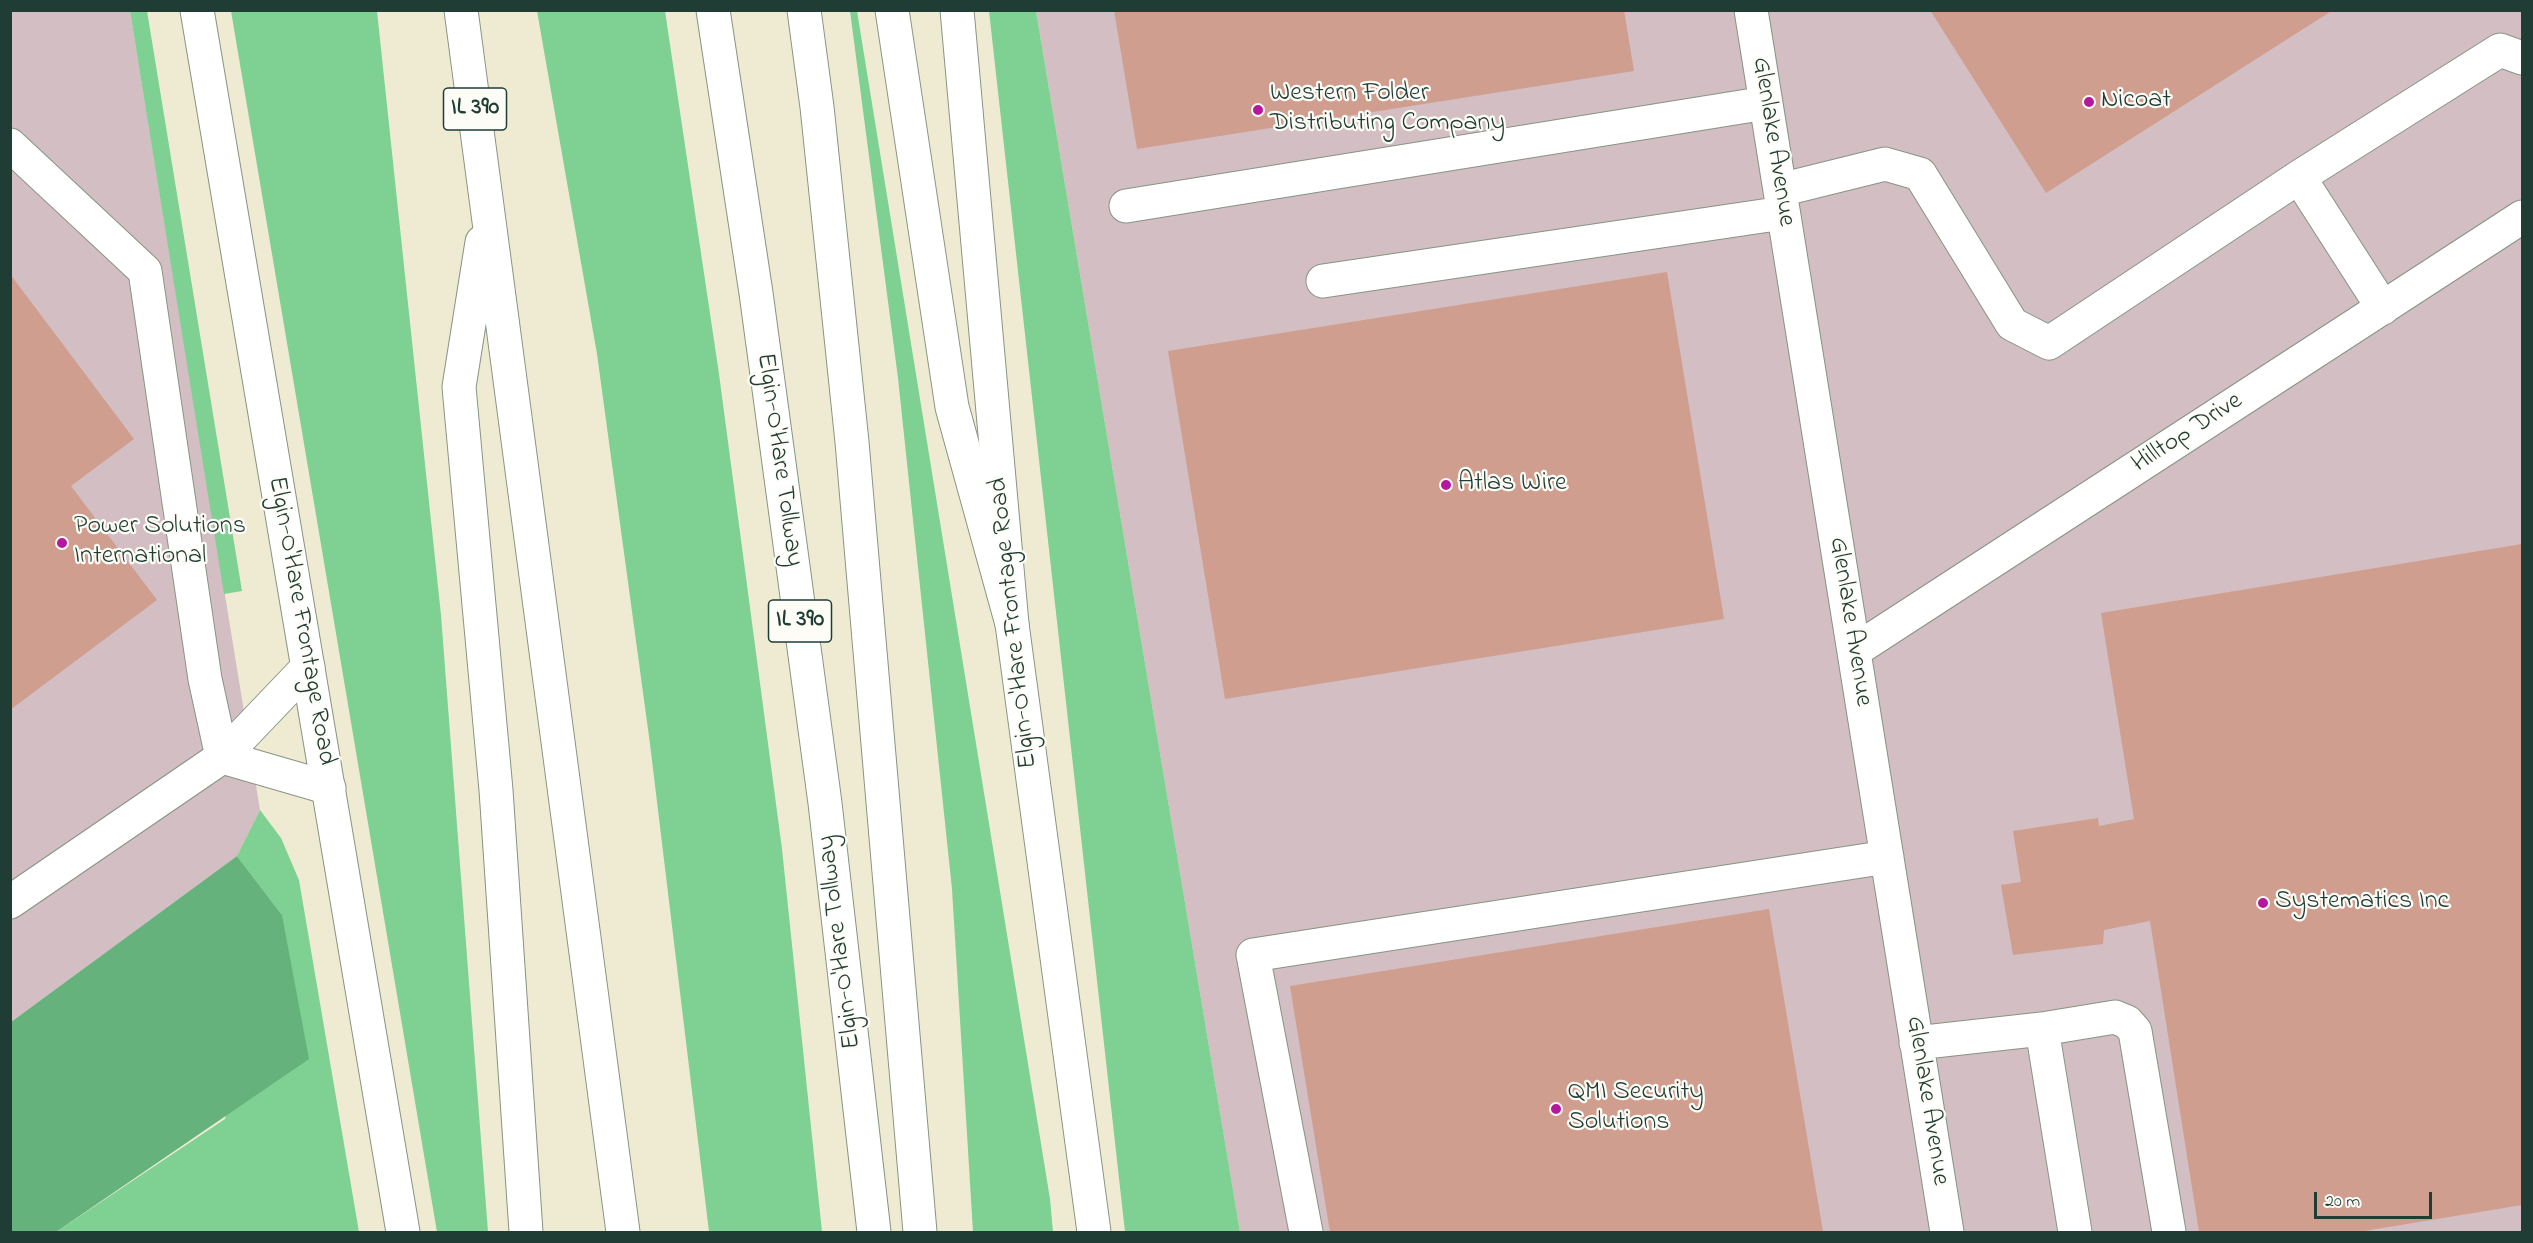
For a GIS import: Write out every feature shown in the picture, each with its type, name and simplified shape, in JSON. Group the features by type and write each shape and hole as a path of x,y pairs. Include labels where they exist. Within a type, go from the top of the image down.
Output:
{"main road":[{"name":"Elgin-O'Hare Frontage Road","path":"197,10 403,1233"},
{"name":"IL 390","path":"461,10 623,1233"},
{"name":"Elgin-O'Hare Tollway","path":"713,10 756,293 825,802 874,1233"},
{"path":"804,10 817,107 852,442 920,1233"},
{"path":"892,10 952,407 1012,624"},
{"name":"Elgin-O'Hare Frontage Road","path":"957,10 1012,624 1094,1233"},
{"name":"Glenlake Avenue","path":"1751,10 1947,1233"},
{"path":"1323,281 1782,202 1884,164 1920,174 2012,324 2049,343 2299,177 2500,50 2523,58"},
{"path":"1126,206 1766,103"},
{"path":"10,145 145,271 205,679 222,757"},
{"path":"2299,177 2383,308"},
{"path":"488,208 459,387 496,790 526,1233"},
{"name":"Hilltop Drive","path":"1854,651 2523,217"},
{"path":"10,902 222,757 308,667"},
{"path":"222,757 329,788"},
{"path":"1306,1233 1253,955 1887,857"},
{"path":"1917,1043 2042,1029 2115,1017 2127,1022 2135,1031 2169,1233"},
{"path":"2042,1029 2075,1233"}],"shaded area":[{"path":"11,11 130,11 260,810 237,856 11,1022"},
{"path":"1036,11 2522,11 2522,1232 1240,1232"}],"green space":[{"path":"130,11 147,11 242,591 224,594"},
{"path":"231,11 377,11 441,615 488,1232 437,1232"},
{"path":"537,11 665,11 719,374 782,849 822,1232 709,1232 650,744 597,354"},
{"path":"850,11 857,11 1050,1199 1053,1232 973,1232 952,889 898,378"},
{"path":"989,11 1036,11 1240,1232 1125,1232"},
{"path":"260,810 281,838 299,880 359,1232 56,1232 225,1119 282,915 237,856"},
{"path":"237,856 282,915 309,1059 56,1232 11,1232 11,1022"}],"building":[{"name":"Western Folder Distributing Company","path":"1114,10 1624,10 1634,71 1137,149"},
{"name":"Nicoat","path":"1930,10 2333,10 2046,193"},
{"name":"Atlas Wire","path":"1667,272 1724,619 1225,699 1168,351"},
{"name":"Power Solutions International","path":"10,274 134,439 71,486 157,600 10,710"},
{"name":"Systematics Inc","path":"2522,544 2522,1205 2358,1232 2199,1232 2150,921 2104,930 2103,944 2013,955 2001,885 2021,882 2013,831 2098,818 2099,826 2134,819 2101,613"},
{"name":"QMI Security Solutions","path":"1769,909 1823,1232 1330,1232 1290,986"}],"place":[{"name":"Nicoat","path":"2089,102"},
{"name":"Western Folder Distributing Company","path":"1258,110"},
{"name":"Atlas Wire","path":"1446,485"},
{"name":"Power Solutions International","path":"62,543"},
{"name":"Systematics Inc","path":"2263,903"},
{"name":"QMI Security Solutions","path":"1556,1109"}]}
